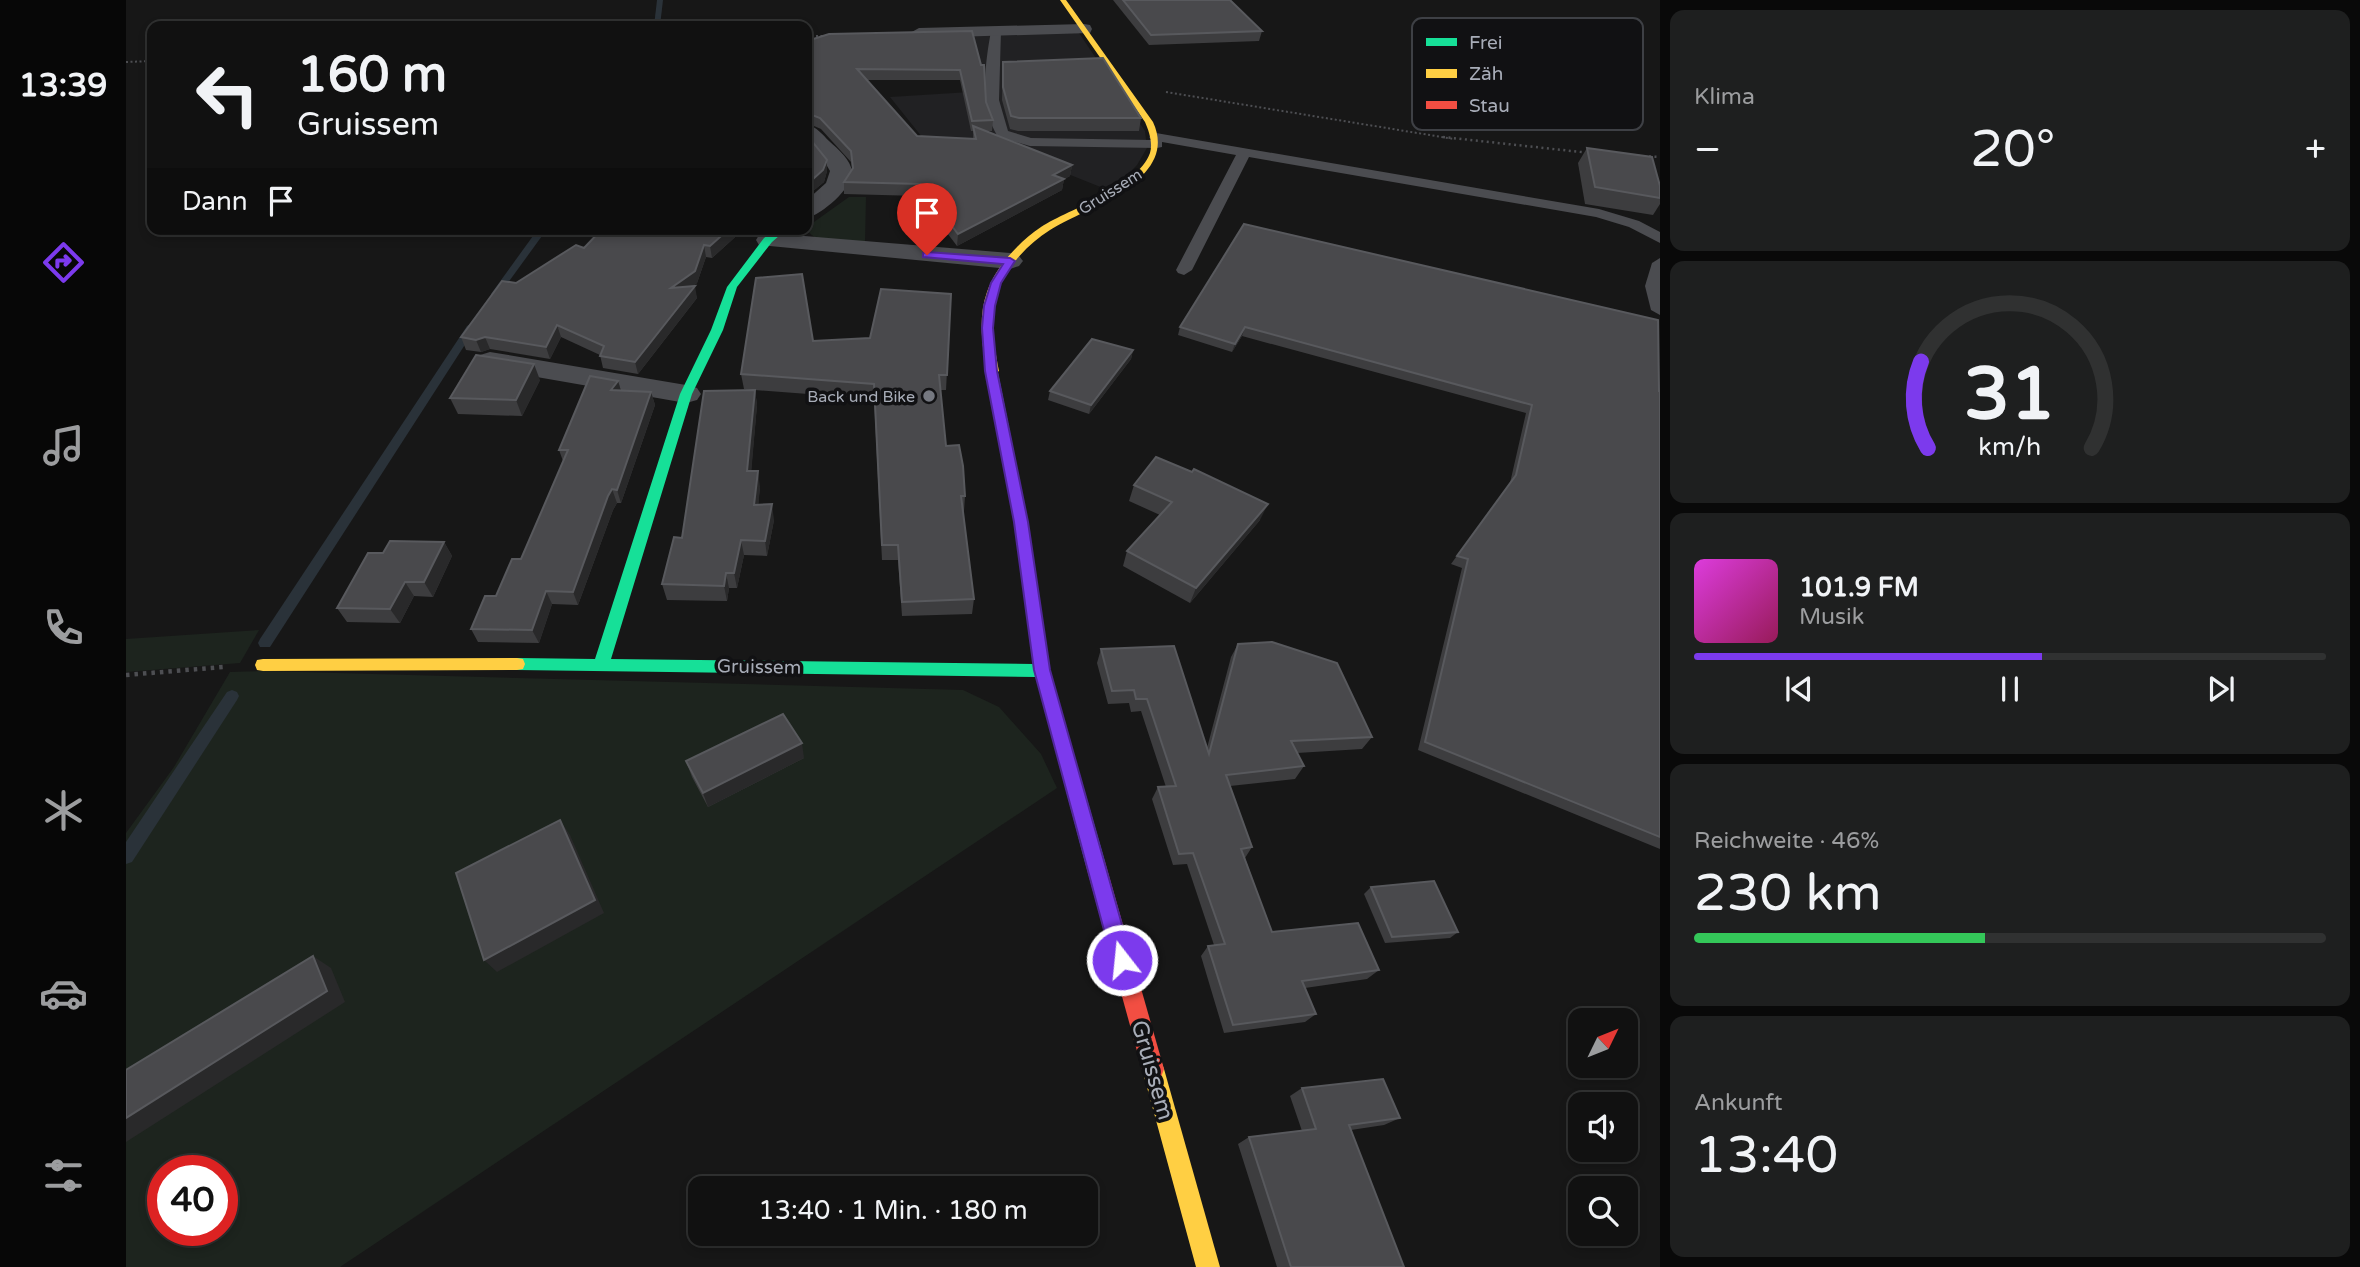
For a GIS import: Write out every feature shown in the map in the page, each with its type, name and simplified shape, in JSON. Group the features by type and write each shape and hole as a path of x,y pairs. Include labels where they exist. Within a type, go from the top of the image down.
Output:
{"street":[{"path":"1063,0 1149,122 1157,140"},
{"path":"906,33 1083,29"},
{"path":"812,135 839,161 841,170 835,188 812,207"},
{"name":"Gruissem","path":"1157,140 1152,160 1140,174 1035,235 1010,261 996,283 991,298 988,328 989,350 1021,522 1042,670 1208,1267"},
{"path":"602,663 686,394 717,330 732,287 775,235 1010,261"},
{"path":"490,361 686,394"},
{"name":"Gruissem","path":"264,665 602,663 1042,670"}],"lane":[{"path":"996,31 993,50 994,116 1003,134 1030,142 1157,140 1245,151 1599,213 1634,223 1660,238"},
{"path":"1184,270 1245,151"},
{"path":"1660,263 1653,286 1660,310"}],"path":[{"path":"812,36 826,36"},
{"path":"126,62 147,61"},
{"path":"1124,86 1503,146 1597,153"},
{"path":"1635,155 1660,157"},
{"path":"126,675 264,665"}],"shaded area":[{"path":"1079,33 1145,131 1147,148 1137,165 1124,178 1103,188 1018,154 930,147 890,97 986,91 971,34"},
{"path":"849,197 866,197 865,243 822,240 812,235 812,223"},
{"path":"259,630 240,663 126,672 126,639"},
{"path":"264,671 963,690 999,707 1041,754 1057,788 340,1267 126,1267 126,833 174,767 230,672"}],"building":[{"path":"1123,0 1230,0 1262,31 1151,35"},
{"path":"972,31 981,65 984,65 986,102 993,120 972,121 960,70 857,69 917,136 976,139 973,126 1072,165 1053,175 1064,179 958,234 920,184 844,182 853,168 851,151 820,118 812,115 812,39 829,34"},
{"path":"1103,58 1141,118 1011,116 1003,87 1003,62"},
{"path":"812,141 827,160 823,170 812,180"},
{"path":"1587,148 1652,157 1660,186 1660,198 1595,187"},
{"path":"1244,224 1658,320 1660,837 1425,742 1468,559 1457,556 1516,475 1532,405 1245,327 1235,344 1180,327"},
{"path":"596,235 722,235 710,246 704,245 695,271 671,288 695,286 635,362 600,356 604,346 557,325 546,347 485,337 476,340 461,337 502,281 516,283 576,245 584,248"},
{"path":"802,274 813,341 870,338 881,289 951,294 947,375 939,375 946,446 959,445 963,466 965,496 961,496 974,599 902,602 898,545 882,545 874,384 741,374 756,278"},
{"path":"1092,339 1133,350 1091,405 1050,391"},
{"path":"476,355 534,364 516,400 450,398"},
{"path":"590,376 618,381 611,390 651,392 617,490 612,489 608,496 573,592 546,591 532,630 471,629 485,596 496,596 512,559 521,559 568,450 559,450"},
{"path":"755,390 747,471 758,471 754,505 772,504 765,541 741,540 734,573 726,573 724,586 662,584 674,537 682,538 704,391"},
{"path":"1156,457 1192,472 1194,469 1268,504 1196,588 1127,551 1172,502 1134,485"},
{"path":"390,541 444,542 424,582 405,582 390,609 337,608 368,553 383,553"},
{"path":"1272,642 1337,663 1372,737 1291,741 1304,766 1226,775 1252,847 1241,849 1272,932 1358,923 1379,970 1302,981 1316,1014 1233,1025 1208,946 1225,944 1193,853 1179,854 1158,787 1176,786 1147,699 1136,699 1134,690 1112,691 1101,649 1174,646 1209,754 1238,644"},
{"path":"783,714 802,743 703,793 686,761"},
{"path":"560,820 595,900 484,960 456,873"},
{"path":"1434,881 1458,932 1392,937 1371,887"},
{"path":"313,956 327,991 126,1118 126,1070"},
{"path":"1383,1079 1400,1118 1349,1125 1404,1267 1291,1267 1249,1137 1316,1129 1302,1088"}],"waterway":[{"path":"658,21 660,0"},
{"path":"494,296 539,235"},
{"path":"265,643 472,326"},
{"path":"126,856 232,696"}],"traffic: fast":[{"path":"602,663 686,394 717,330 732,287 774,235"},
{"path":"993,371 1021,522 1042,671 1095,862"},
{"path":"517,664 1042,671"}],"traffic: slow":[{"path":"993,371 988,341 988,309 993,290 1008,264 1029,241 1045,229 1107,196 1137,176 1148,165 1155,149 1149,122 1063,0"},
{"path":"263,665 517,664"},
{"path":"1153,1069 1208,1267"}],"traffic: jam":[{"path":"1095,862 1153,1069"}],"place":[{"name":"Back und Bike","path":"929,396"}],"route":[{"path":"927,255 1010,261 996,283 989,306 991,371 1021,522 1042,670 1122,960"}]}
